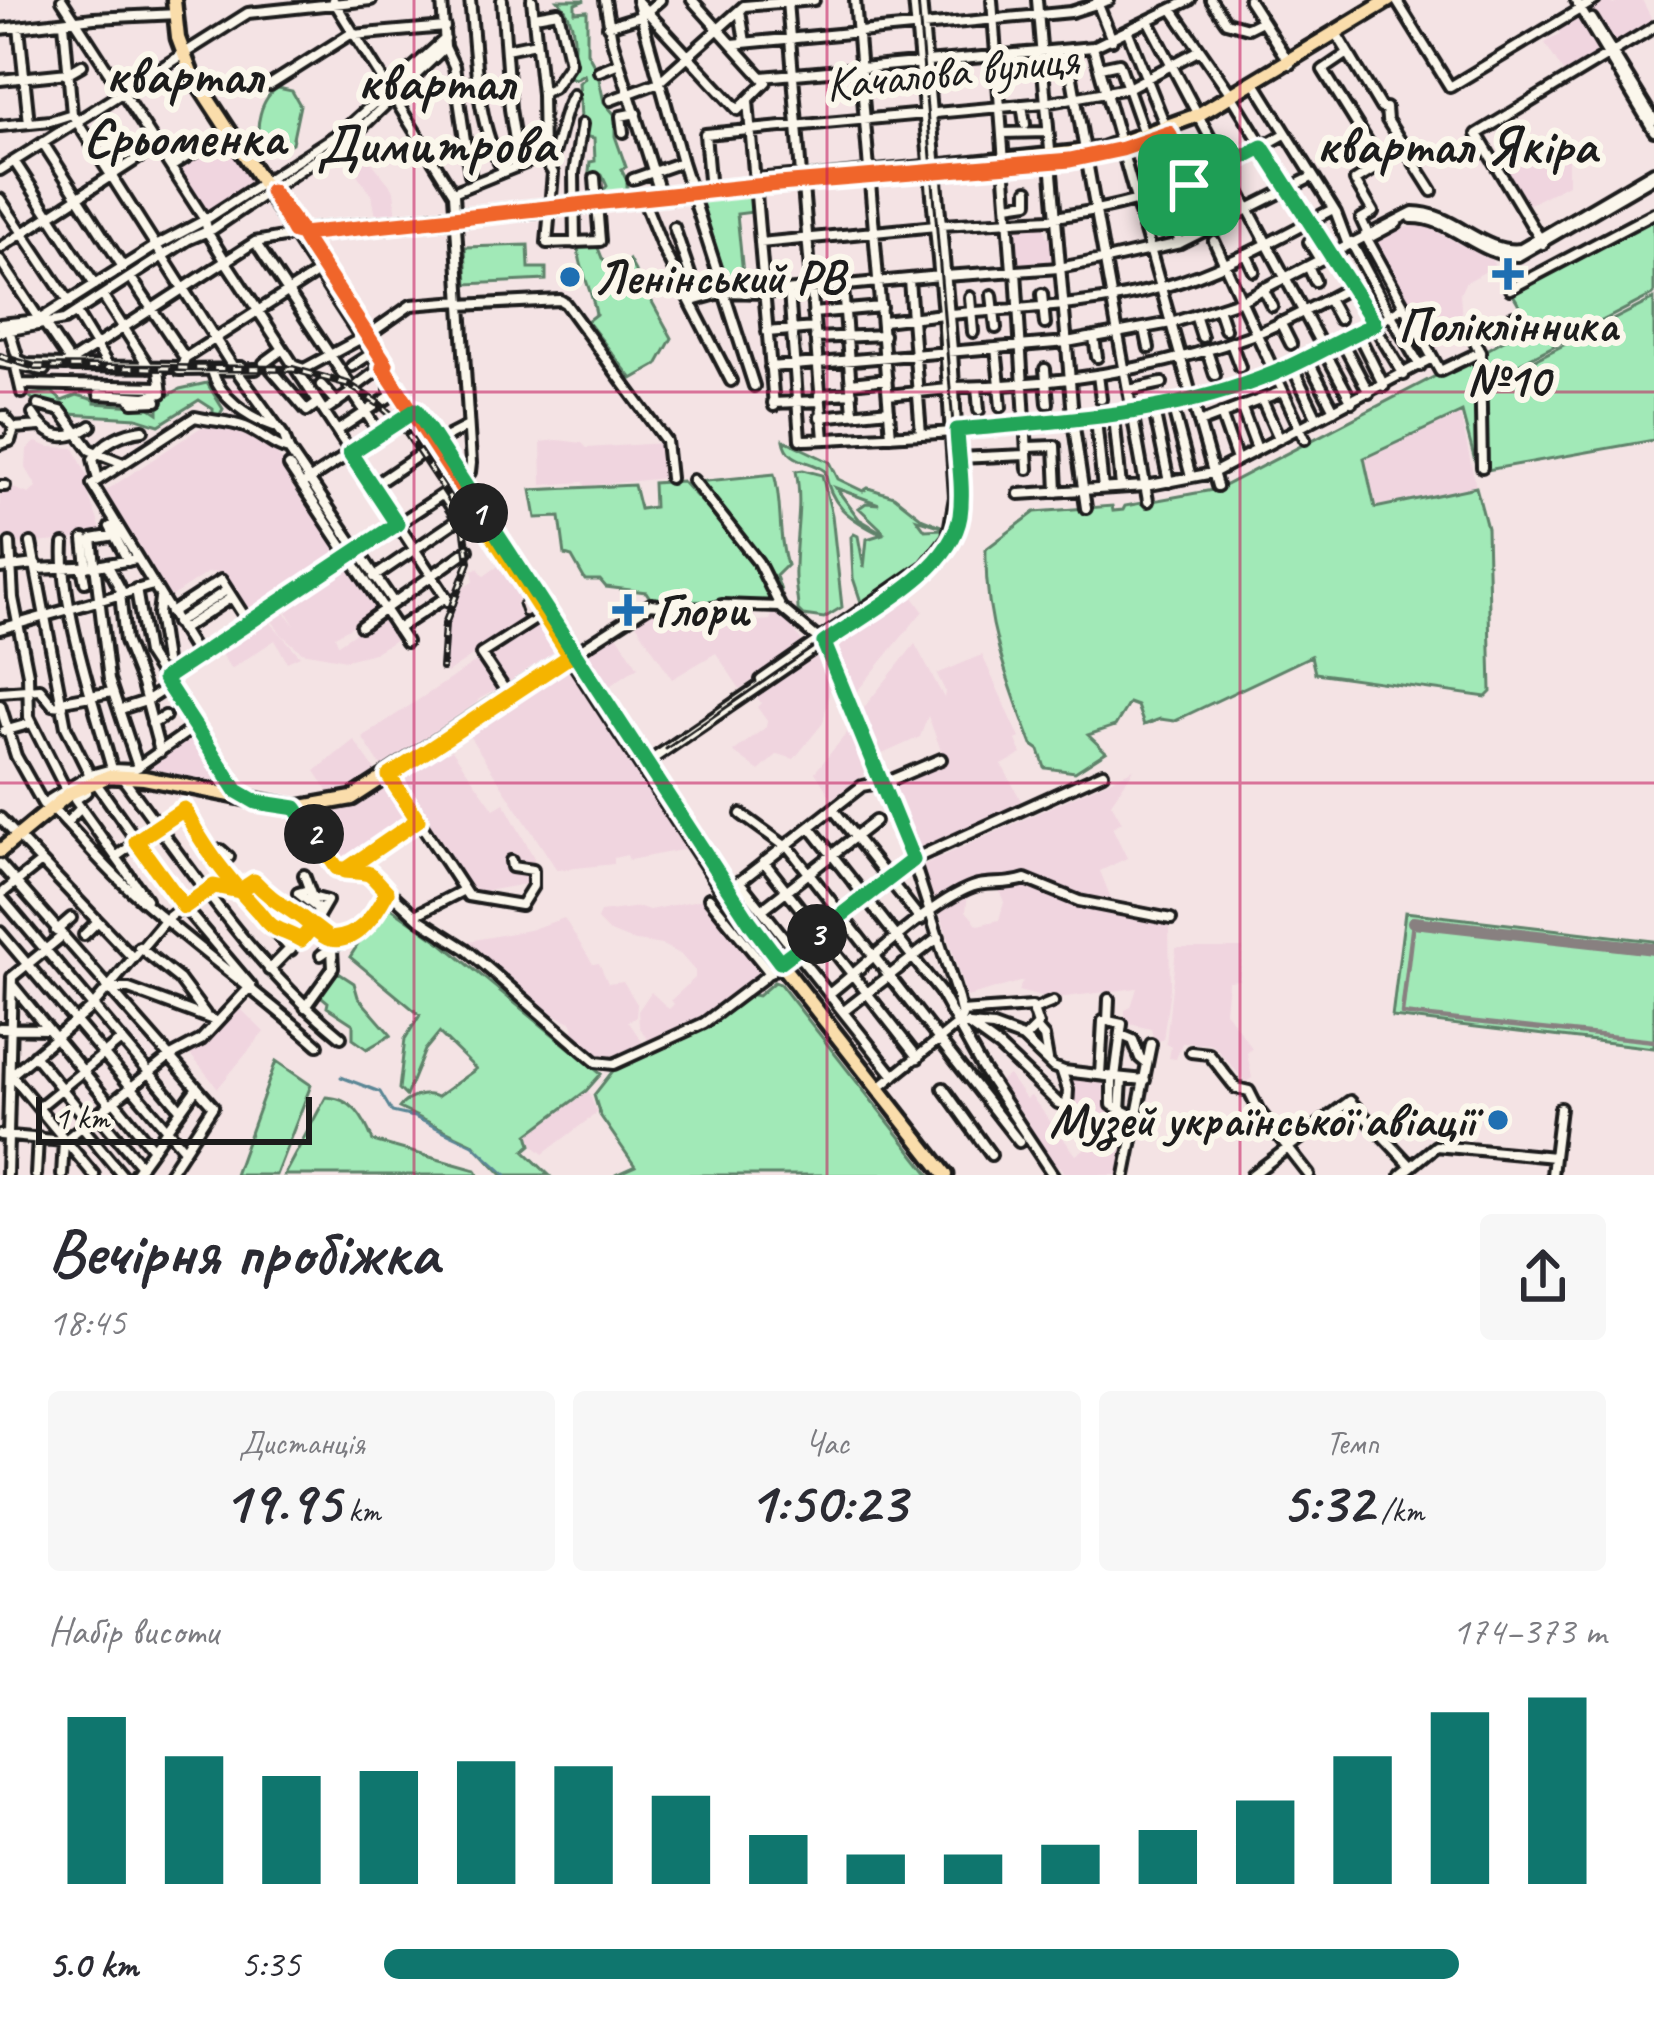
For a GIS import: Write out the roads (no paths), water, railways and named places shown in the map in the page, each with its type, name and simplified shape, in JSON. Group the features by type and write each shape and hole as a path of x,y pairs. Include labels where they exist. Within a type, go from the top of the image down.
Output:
{"main road":[{"path":"299,234 755,183 1088,155 1146,140 1199,117 1395,0"},
{"path":"175,9 183,51 363,337 573,654"},
{"path":"175,9 183,51 268,186"},
{"path":"1231,99 1289,63"},
{"path":"411,410 437,442 776,966 948,1175"},
{"path":"0,851 70,793 126,771 296,808 352,798 573,654"},
{"path":"644,764 734,885 776,966 948,1175"}],"street":[{"path":"62,0 447,600 397,629"},
{"path":"183,51 248,4 371,0"},
{"path":"442,0 445,43 454,66 470,174"},
{"path":"470,0 489,145 503,170"},
{"path":"502,0 519,165"},
{"path":"532,0 547,160 554,173 547,243 600,241 595,178"},
{"path":"605,0 608,26 661,196"},
{"path":"637,0 682,162 754,386"},
{"path":"608,26 643,14 661,0"},
{"path":"643,14 734,109 766,85 763,77 692,0"},
{"path":"611,100 659,82 742,5 814,0"},
{"path":"855,0 891,436"},
{"path":"644,764 918,574 954,537 958,497 949,350 917,0"},
{"path":"992,0 1028,469"},
{"path":"1037,0 1053,218 1086,508"},
{"path":"732,44 1083,11 1108,0"},
{"path":"763,77 1093,47 1149,22 1169,6 1190,0"},
{"path":"1211,0 1226,22 1248,28 1262,21"},
{"path":"1249,0 1289,63"},
{"path":"1395,0 1450,88 1580,4 1595,0"},
{"path":"332,1 453,192 471,470 460,478"},
{"path":"0,167 73,117 248,13 332,1"},
{"path":"787,1 824,439"},
{"path":"1097,2 1112,40"},
{"path":"1580,4 1654,120"},
{"path":"742,5 745,42"},
{"path":"1169,6 1327,257"},
{"path":"0,28 175,9"},
{"path":"535,16 558,12 570,63 553,88 542,93"},
{"path":"1149,22 1352,401"},
{"path":"64,23 73,117 388,606"},
{"path":"19,27 29,123"},
{"path":"269,86 352,34 445,27"},
{"path":"1542,242 1477,134 1654,27"},
{"path":"1127,32 1189,185 1304,439"},
{"path":"1337,34 1432,190"},
{"path":"160,387 21,388 2,326 76,314 206,225 359,130 445,43"},
{"path":"506,49 536,43"},
{"path":"1093,47 1217,486"},
{"path":"1067,50 1148,501"},
{"name":"Качалова вулиця","path":"710,190 705,134 1077,98 1128,88 1198,51"},
{"path":"1348,53 1323,70 1378,160 1379,166 1355,181 1373,212 1361,219 1366,235 1440,371 1480,352"},
{"path":"1610,53 1654,131"},
{"path":"0,80 68,73 98,56"},
{"path":"598,71 620,63"},
{"path":"1100,67 1119,63 1180,243"},
{"path":"1257,86 1334,209 1349,244 1420,366"},
{"path":"547,160 565,126 565,109 573,95"},
{"path":"748,101 774,405 886,379"},
{"path":"1022,105 1025,124"},
{"path":"623,132 621,116 636,113"},
{"path":"0,126 73,117"},
{"path":"0,167 43,142 73,117"},
{"path":"575,243 573,204 582,124"},
{"path":"172,167 229,130"},
{"path":"1004,134 1046,132"},
{"path":"760,243 1008,223 1137,203 1189,185 1285,134"},
{"path":"43,142 123,267"},
{"path":"0,248 157,146"},
{"path":"453,192 503,170 547,160"},
{"path":"14,161 95,285"},
{"path":"633,179 682,162"},
{"path":"755,183 870,173"},
{"path":"770,367 1067,342 1145,329 1241,300 1400,215 1424,212 1500,249 1522,249 1542,242 1654,174"},
{"path":"692,301 724,292 789,291 1106,260 1212,236 1248,210 1312,177"},
{"path":"1008,205 1028,202 1028,190"},
{"path":"642,197 731,381"},
{"path":"0,199 69,303"},
{"path":"883,321 1064,305 1161,287 1225,264 1334,209"},
{"path":"1510,289 1654,213"},
{"path":"42,323 156,246 206,225"},
{"path":"674,227 693,283"},
{"path":"69,364 255,242 299,234"},
{"path":"255,242 380,434"},
{"path":"1309,242 1351,286 1404,375"},
{"path":"1246,254 1254,271"},
{"path":"0,260 69,364"},
{"path":"1308,266 1315,281"},
{"path":"676,274 688,269"},
{"path":"10,363 154,368 182,360 322,270"},
{"path":"131,278 182,360 237,368"},
{"path":"909,280 921,434"},
{"path":"844,286 853,413"},
{"path":"888,395 1047,382 1181,359 1257,334 1351,286"},
{"path":"1263,288 1272,306"},
{"path":"789,291 800,439 1073,424 1154,410 1274,374 1403,308"},
{"path":"1042,294 1045,324"},
{"path":"99,394 162,393 154,368 103,296"},
{"path":"992,296 996,328"},
{"path":"970,297 973,332"},
{"path":"1328,299 1339,320"},
{"path":"294,366 304,369 330,356 411,305 565,303 666,441 670,478"},
{"path":"813,313 881,307"},
{"path":"1218,308 1225,329"},
{"path":"76,314 109,367"},
{"path":"1195,315 1202,337"},
{"path":"1482,467 1480,352 1472,336 1479,326 1485,332 1514,316"},
{"path":"1280,322 1291,344"},
{"path":"767,332 792,329 848,338 884,334"},
{"path":"1145,329 1149,348"},
{"path":"1357,332 1384,386"},
{"path":"306,482 411,410 393,393 363,337"},
{"path":"1094,338 1096,357"},
{"path":"1341,340 1369,393"},
{"path":"1231,343 1240,367"},
{"path":"996,348 1001,407"},
{"path":"10,363 212,370 263,367 283,349"},
{"path":"1207,351 1215,375"},
{"path":"352,366 369,355"},
{"path":"1307,358 1334,410"},
{"path":"1019,494 1145,486 1214,473 1432,358"},
{"path":"1129,390 1163,385 1158,364"},
{"path":"1292,366 1318,419"},
{"path":"263,367 307,411 337,403 383,367"},
{"path":"79,384 80,369"},
{"path":"1046,369 1048,403"},
{"path":"212,370 214,381 232,404 276,426"},
{"path":"1098,375 1101,399"},
{"path":"321,385 337,403"},
{"path":"977,387 979,410"},
{"path":"1226,390 1257,449"},
{"path":"1199,422 1283,391"},
{"path":"337,431 393,393"},
{"path":"129,397 133,402 157,401"},
{"path":"1262,400 1279,438"},
{"path":"1172,405 1191,477"},
{"path":"40,426 35,409 61,410 95,454 124,464"},
{"path":"820,417 889,410"},
{"path":"1154,410 1168,482"},
{"path":"1221,414 1237,460"},
{"path":"1114,416 1121,488"},
{"path":"0,417 14,428"},
{"path":"197,655 132,560 92,484 195,417 239,424 289,450"},
{"path":"1096,419 1103,489"},
{"path":"14,428 40,426 52,434 78,435 91,426"},
{"path":"437,442 468,426"},
{"path":"0,444 10,441 14,428"},
{"path":"100,479 95,454 124,434 143,430"},
{"path":"954,430 957,485"},
{"path":"958,458 1078,443"},
{"path":"1055,446 1057,492"},
{"path":"373,486 416,457"},
{"path":"289,466 306,482"},
{"path":"693,480 758,562 781,607 821,642 913,860 961,1012 961,1025"},
{"path":"121,709 146,700 197,655 443,494 459,519 374,577"},
{"path":"85,583 93,566 93,537 115,532"},
{"path":"85,539 101,599 112,692 121,709 126,771"},
{"path":"10,543 5,568 32,724 65,788"},
{"path":"31,543 59,705 94,780 184,907 250,986 318,1045"},
{"path":"64,544 71,610 94,697 126,771 202,890 293,996 341,1036"},
{"path":"361,626 467,550"},
{"path":"353,553 374,577 406,642"},
{"path":"5,568 63,568 132,560"},
{"path":"93,566 122,580 124,641 160,752"},
{"path":"170,613 221,580 248,622"},
{"path":"0,629 153,585"},
{"path":"136,589 147,653 237,791 256,802"},
{"path":"179,627 230,593"},
{"path":"160,597 165,661"},
{"path":"573,654 651,604 707,611 722,604 781,607"},
{"path":"509,696 481,654 543,614"},
{"path":"130,656 147,653"},
{"path":"0,692 40,689 59,705 112,692"},
{"path":"0,705 2,731 44,804 65,788 94,780"},
{"path":"152,724 165,716"},
{"path":"2,731 32,724"},
{"path":"126,771 196,726"},
{"path":"894,1076 763,909 734,885 862,786 941,759"},
{"path":"296,808 337,868 370,874 415,915 466,949 596,1063 605,1064 634,1056 704,1023 913,860 1103,772"},
{"path":"389,776 462,892"},
{"path":"66,823 94,780"},
{"path":"78,804 141,887 148,905"},
{"path":"832,808 921,920"},
{"path":"117,856 184,809 211,858 291,950"},
{"path":"57,813 148,905 250,986"},
{"path":"741,814 786,845 1019,1142"},
{"path":"0,818 132,957"},
{"path":"344,871 418,820"},
{"path":"763,909 875,821"},
{"path":"810,827 940,992 1053,1175"},
{"path":"211,858 221,850 230,857"},
{"path":"415,915 462,892 520,905 532,886 533,867 512,867 512,861"},
{"path":"764,862 918,1058"},
{"path":"40,863 0,896 181,1110"},
{"path":"0,864 213,1106 168,1175"},
{"path":"269,970 315,922 316,908 298,893 308,890 304,875"},
{"path":"830,993 930,913 980,884 1004,886 1025,879 1070,899 1172,919"},
{"path":"5,1075 92,1006 139,947 202,890 220,886 239,891 254,881 278,907 315,922 330,939 344,938"},
{"path":"321,955 371,921 387,892"},
{"path":"709,898 776,966"},
{"path":"8,1175 5,1075 12,981 71,918"},
{"path":"84,935 96,923"},
{"path":"271,928 301,940"},
{"path":"0,932 182,1148"},
{"path":"844,1011 939,937"},
{"path":"104,956 116,944"},
{"path":"139,947 179,979 216,1021"},
{"path":"304,1007 333,968 332,947"},
{"path":"0,977 12,981 82,1072 153,1149"},
{"path":"62,1175 64,1141 169,1057 201,1040 250,986"},
{"path":"110,988 129,989 158,1003 206,1014"},
{"path":"282,1013 293,996"},
{"path":"1108,1021 1109,999"},
{"path":"961,1012 1009,1006 1036,1009 1053,1002"},
{"path":"1036,1009 1036,1029 1044,1037 1047,1061"},
{"path":"1100,1075 1103,1021 1122,1024 1116,1077 1120,1111 1137,1118"},
{"path":"961,1025 999,1047 1058,1103 1067,1106 1084,1127"},
{"path":"880,1087 961,1025 993,1027 1023,1038 1061,1070 1145,1080"},
{"path":"0,1028 47,1029"},
{"path":"1023,1038 1036,1029"},
{"path":"1120,1035 1133,1040 1147,1064"},
{"path":"39,1107 121,1040"},
{"path":"1125,1175 1151,1044"},
{"path":"1191,1052 1209,1054 1236,1088 1249,1090 1259,1112 1309,1175"},
{"path":"34,1055 122,1175"},
{"path":"1061,1070 1069,1090 1067,1106"},
{"path":"5,1075 39,1107 94,1175"},
{"path":"943,1088 991,1155"},
{"path":"134,1175 196,1089"},
{"path":"1252,1175 1350,1101 1410,1165"},
{"path":"1552,1175 1560,1108"},
{"path":"98,1115 141,1166"},
{"path":"36,1175 40,1137 54,1125"},
{"path":"4,1136 64,1141"},
{"path":"1402,1175 1436,1146 1554,1157"}],"waterway":[{"path":"341,1077 380,1092 392,1112 414,1117 473,1145 506,1175"}],"tram line":[{"path":"666,749 919,574 952,536 959,497 918,0"},
{"path":"526,597 518,604 522,616 530,618 539,610"}],"railway":[{"path":"0,356 35,367 293,369 348,384 379,404 400,423 463,518 469,562 445,624 442,668"}],"place":[{"name":"Поліклінника №10","path":"1508,274"},
{"name":"Ленінський РВ","path":"570,277"},
{"name":"Глори","path":"628,610"},
{"name":"Музей української авіації","path":"1498,1120"}],"district":[{"name":"квартал Єрьоменка","path":"184,106"},
{"name":"квартал Димитрова","path":"436,113"},
{"name":"квартал Якіра","path":"1456,145"}]}
